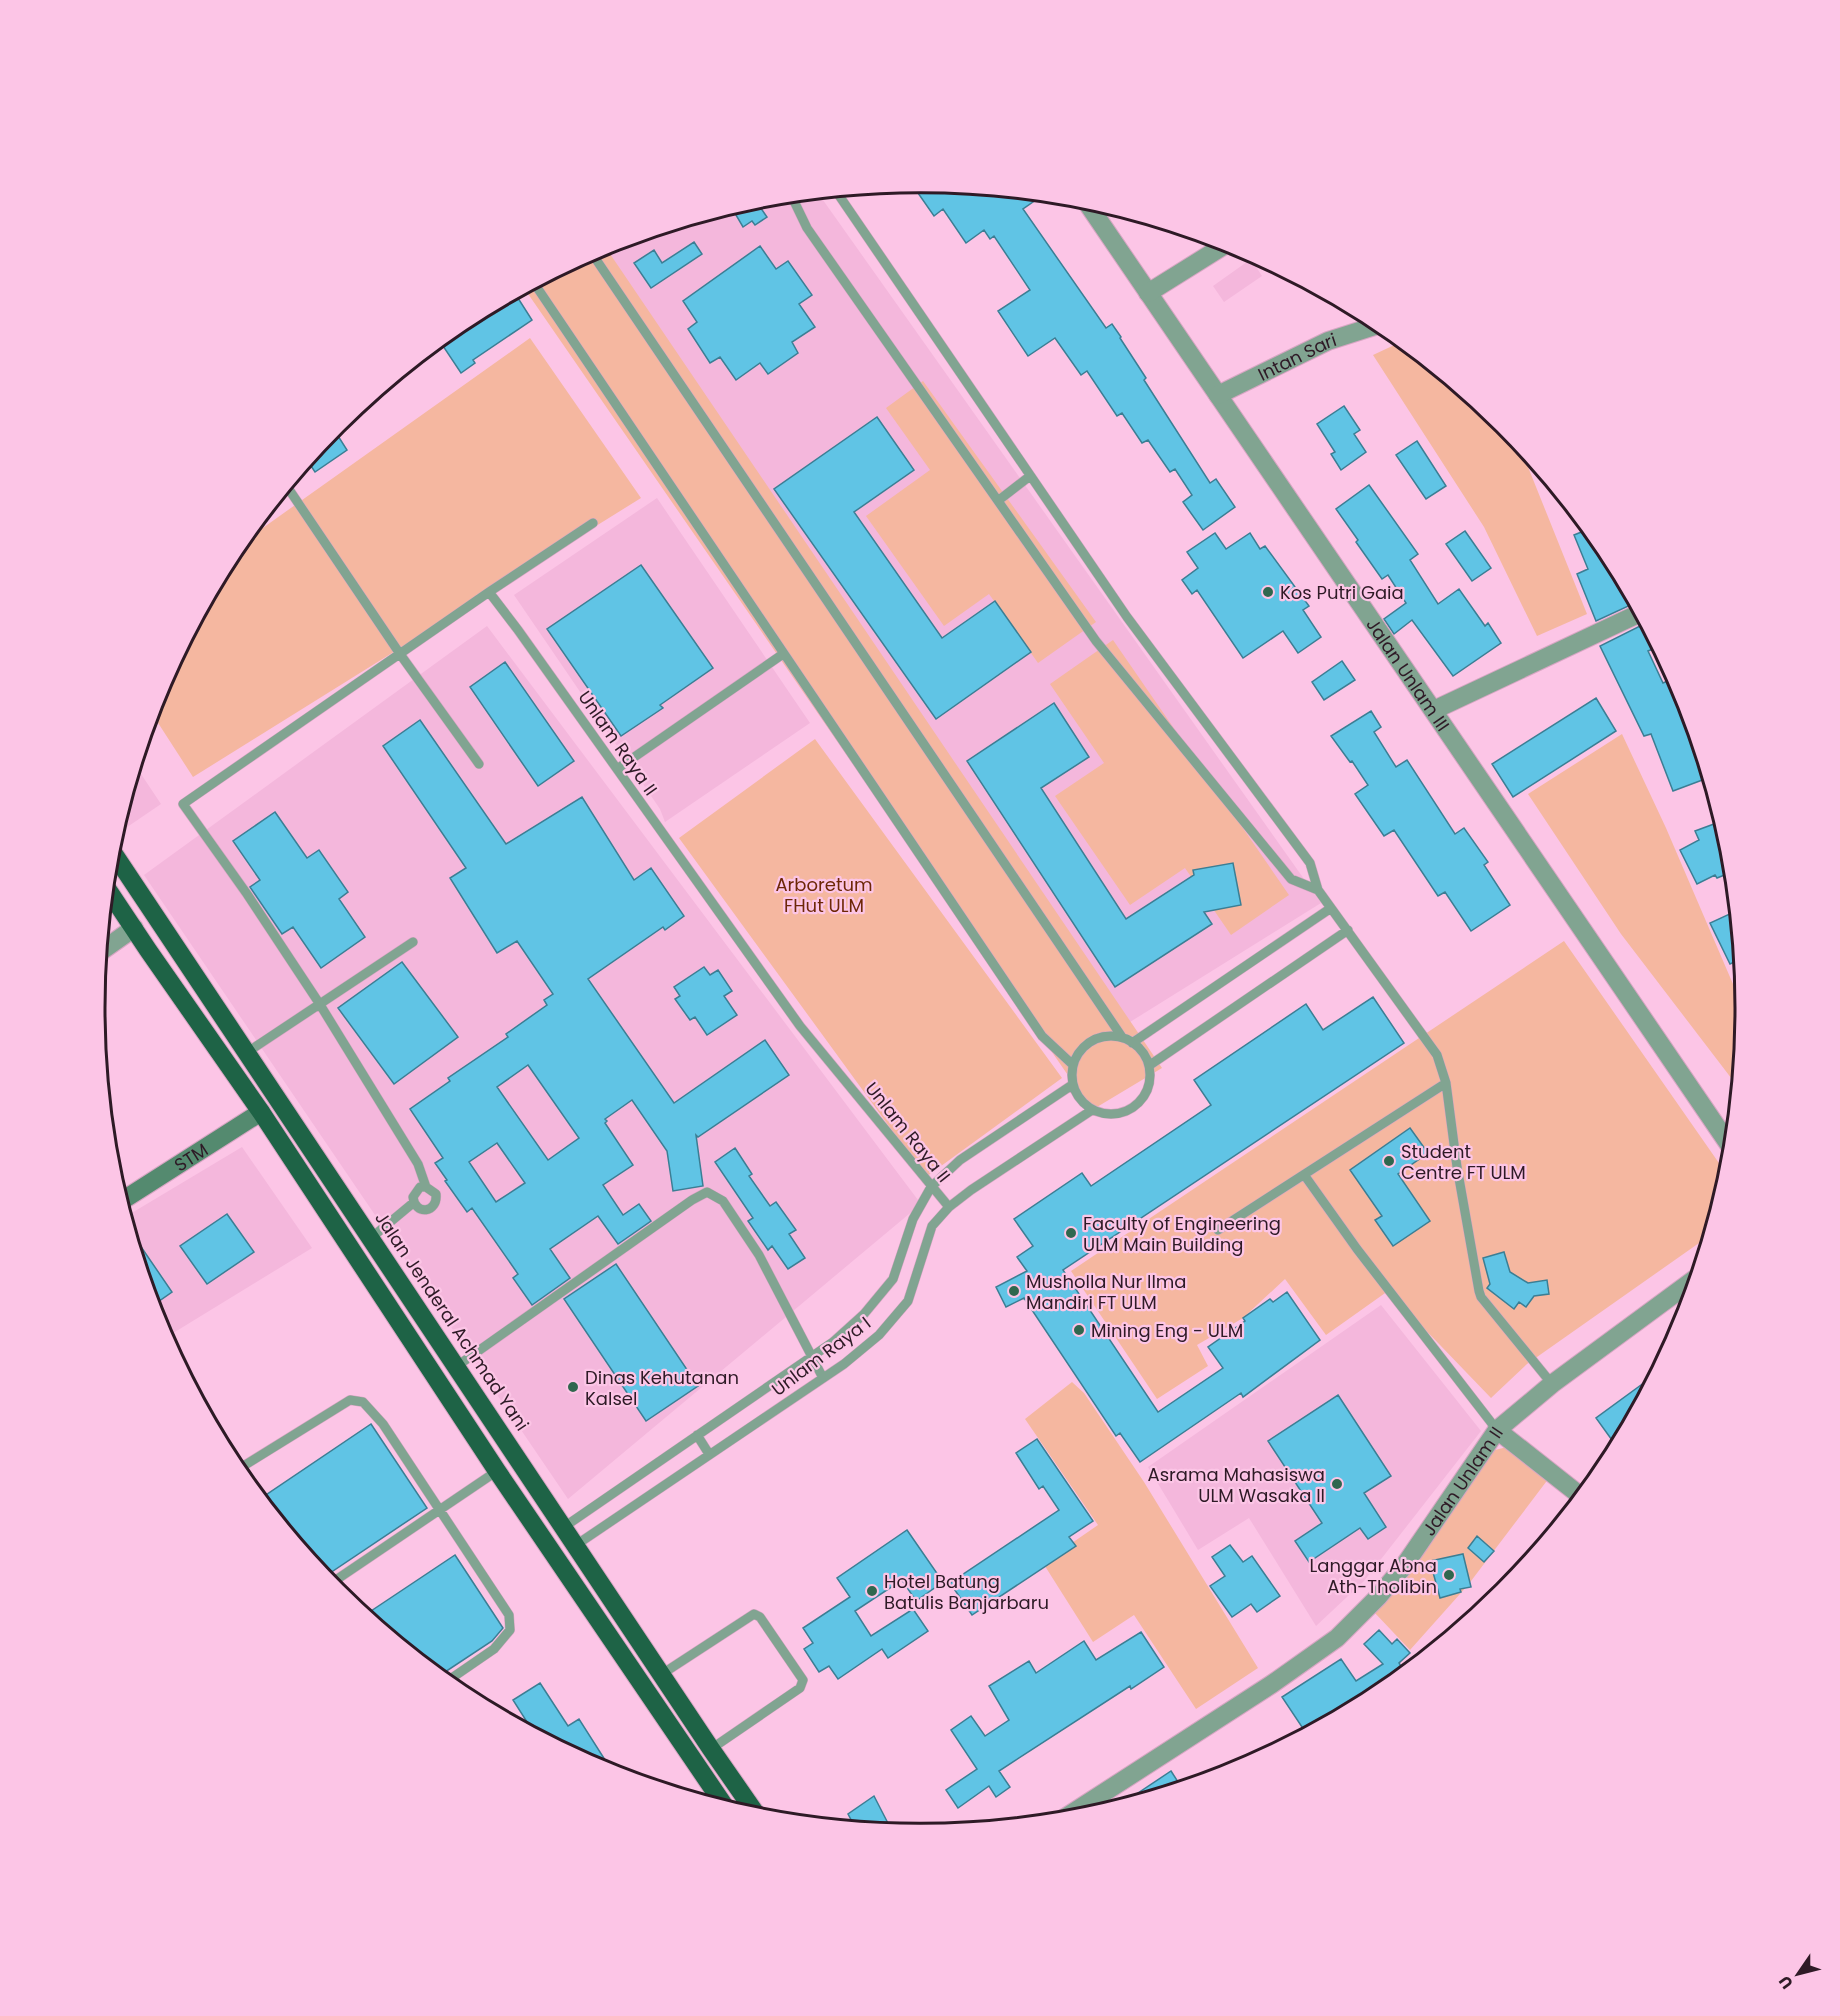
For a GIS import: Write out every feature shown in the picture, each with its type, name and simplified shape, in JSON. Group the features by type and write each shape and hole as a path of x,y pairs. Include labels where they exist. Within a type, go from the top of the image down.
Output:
{"highway":[{"name":"Jalan Jenderal Achmad Yani","path":"117,872 171,936 246,1053 750,1804"},
{"path":"113,897 261,1112 497,1471 719,1797"},
{"path":"148,950 171,936"}],"street":[{"name":"Jalan Unlam III","path":"1100,214 1148,293 1724,1137"},
{"path":"1148,293 1218,250"},
{"name":"Intan Sari","path":"1218,395 1328,341 1369,328"},
{"path":"1434,710 1634,616"},
{"path":"108,946 134,928"},
{"name":"STM","path":"128,1197 261,1112"},
{"name":"Jalan Unlam II","path":"1084,1806 1272,1684 1336,1638 1378,1597 1404,1566 1497,1430 1552,1384 1686,1285"},
{"path":"1497,1430 1576,1492"}],"lane":[{"path":"840,198 1127,617 1310,862 1318,890 1437,1055 1446,1083 1457,1167 1481,1297 1552,1384"},
{"path":"795,203 807,228 1096,641 1291,879 1318,890"},
{"path":"597,260 1122,1037 1140,1047 1150,1065 1150,1086 1139,1104 1122,1114 1101,1114 1092,1110 1072,1085 1072,1064 1083,1046 1101,1036 1122,1037"},
{"path":"538,289 1042,1036 1072,1064"},
{"path":"999,500 1030,476"},
{"path":"290,491 399,654 479,764"},
{"path":"426,1186 420,1187 412,1197 417,1208 429,1210 434,1206 436,1194 426,1186 418,1164 319,1003 247,894 183,804 489,592 593,523"},
{"name":"Unlam Raya II","path":"489,592 800,1026 948,1207"},
{"path":"617,770 783,654"},
{"path":"1132,1043 1331,908"},
{"path":"1150,1065 1348,930"},
{"path":"246,1053 412,942"},
{"path":"1218,1230 1446,1083"},
{"name":"Unlam Raya I","path":"564,1527 833,1342 864,1314 893,1280 913,1219 931,1187 960,1160 1072,1085"},
{"name":"Unlam Raya I","path":"576,1545 823,1378 879,1335 908,1301 932,1226 948,1207 1092,1110"},
{"path":"1305,1176 1357,1249 1497,1430"},
{"path":"457,1366 692,1200 707,1192 723,1201 759,1255 823,1378"},
{"path":"371,1238 413,1203"},
{"path":"245,1465 350,1400 363,1402 383,1424 509,1615 510,1630 494,1649 454,1677"},
{"path":"697,1435 709,1454"},
{"path":"338,1578 437,1509 497,1471"},
{"path":"662,1674 754,1614 760,1617 803,1680 800,1688 711,1749"}],"shaded area":[{"path":"822,199 1321,903 1130,1022 594,261 658,236 709,221 761,209"},
{"path":"1247,262 1255,266 1262,276 1224,302 1213,286"},
{"path":"657,498 810,723 665,822 660,809 514,595"},
{"path":"487,626 921,1204 568,1499 144,875"},
{"path":"140,773 161,804 126,828"},
{"path":"242,1147 312,1248 173,1333 148,1270 132,1213"},
{"path":"1381,1305 1481,1431 1364,1581 1316,1626 1249,1518 1198,1550 1148,1467"}],"green space":[{"path":"610,254 1162,1068 1092,1110 528,294"},
{"path":"530,338 641,498 193,777 157,722 189,648 214,600 260,530"},
{"path":"1394,345 1457,395 1527,465 1587,614 1537,636 1484,527 1373,355"},
{"path":"923,381 1096,622 1038,663 989,594 944,626 866,516 930,470 886,408"},
{"path":"1113,640 1289,895 1231,935 1185,868 1130,905 1055,796 1104,763 1050,684"},
{"path":"1622,734 1666,828 1734,987 1731,1078 1621,934 1528,794"},
{"name":"Arboretum FHut ULM","path":"815,739 1062,1078 926,1177 679,838"},
{"path":"1564,941 1720,1164 1700,1242 1527,1364 1491,1398 1388,1291 1326,1335 1285,1279 1243,1318 1197,1345 1208,1366 1157,1399 1071,1271"},
{"path":"1072,1382 1084,1393 1144,1482 1258,1668 1196,1709 1134,1615 1093,1642 1043,1563 1098,1525 1025,1419"},
{"path":"1507,1447 1549,1478 1468,1585 1410,1650 1374,1612 1491,1451"}],"building":[{"path":"918,193 973,195 1034,201 1023,209 1106,328 1112,324 1121,337 1146,378 1144,380 1210,483 1216,479 1235,507 1203,530 1183,502 1192,495 1175,469 1170,472 1148,440 1142,443 1122,413 1117,416 1087,371 1081,375 1055,338 1028,356 998,311 1030,290 994,236 990,239 984,230 966,243 943,209 934,216"},
{"path":"761,209 767,217 755,225 752,221 743,227 736,215"},
{"path":"694,242 702,254 651,288 634,263 654,250 662,263"},
{"path":"760,246 776,269 788,261 812,295 799,304 815,327 792,342 798,353 768,374 760,363 736,380 720,357 710,363 688,329 697,322 683,301"},
{"path":"519,299 532,320 473,360 475,363 461,373 444,347"},
{"path":"1344,406 1360,430 1354,434 1366,452 1341,470 1331,454 1335,452 1317,424"},
{"path":"877,417 914,470 854,512 942,638 995,601 1031,652 936,719 774,489"},
{"path":"339,437 347,450 315,472 311,466"},
{"path":"1417,441 1446,486 1426,499 1396,455"},
{"path":"1369,485 1418,554 1410,560 1438,604 1459,589 1485,626 1488,623 1501,643 1453,676 1412,620 1394,634 1384,619 1406,603 1388,575 1382,579 1336,509"},
{"path":"1465,531 1491,568 1472,581 1446,544"},
{"path":"1581,532 1629,606 1596,621 1577,574 1588,569 1574,535"},
{"path":"1215,533 1226,549 1250,533 1260,549 1265,546 1309,606 1303,610 1321,637 1298,653 1283,631 1243,658 1197,590 1192,594 1182,580 1198,568 1187,552"},
{"path":"641,565 713,668 660,705 663,708 621,736 547,629"},
{"path":"1640,626 1652,650 1648,651 1663,683 1666,682 1673,696 1702,780 1673,791 1651,734 1644,736 1600,646"},
{"path":"1342,661 1355,680 1324,700 1312,682"},
{"path":"505,662 574,761 538,786 470,687"},
{"path":"1596,698 1616,731 1513,797 1492,764"},
{"path":"1054,703 1089,757 1041,788 1126,919 1194,875 1193,870 1233,863 1241,905 1204,912 1212,924 1115,987 967,761"},
{"path":"1371,711 1381,727 1374,732 1396,767 1407,760 1455,834 1464,828 1488,862 1484,865 1510,905 1471,931 1445,892 1438,896 1394,830 1384,836 1355,794 1368,785 1331,736"},
{"path":"420,720 506,844 582,797 634,880 651,868 684,916 665,930 663,927 588,979 674,1103 765,1040 789,1075 698,1137 696,1135 703,1186 673,1191 667,1151 632,1100 605,1119 607,1121 605,1123 633,1165 603,1185 623,1215 639,1204 651,1221 618,1244 598,1216 550,1249 570,1278 532,1305 513,1278 518,1274 472,1208 467,1212 445,1181 447,1180 435,1163 443,1158 410,1109 450,1081 448,1078 508,1037 506,1034 547,1005 544,1000 553,994 517,941 497,953 450,878 466,868 383,746","holes":["528,1065 579,1138 548,1160 497,1087","497,1143 525,1183 496,1202 469,1162"]},
{"path":"275,812 307,858 319,850 348,892 339,899 365,937 321,968 293,927 282,934 250,887 260,880 233,841"},
{"path":"1713,824 1723,875 1717,878 1715,875 1697,884 1680,850 1699,840 1695,831"},
{"path":"1729,914 1733,963 1730,964 1710,923"},
{"path":"402,962 458,1037 394,1084 338,1008"},
{"path":"704,967 710,975 718,970 732,991 724,996 737,1015 707,1035 695,1017 690,1020 675,999 680,996 674,987"},
{"name":"Faculty of Engineering ULM Main Building","path":"1373,997 1404,1043 1063,1270 1158,1412 1223,1368 1208,1347 1245,1321 1243,1318 1270,1299 1273,1302 1287,1292 1320,1340 1243,1397 1241,1393 1140,1462 1120,1433 1116,1436 1024,1298 1006,1307 996,1287 1027,1271 1017,1257 1033,1246 1014,1219 1082,1173 1091,1186 1211,1105 1194,1080 1306,1004 1323,1030"},
{"path":"1410,1128 1428,1153 1398,1174 1430,1221 1393,1246 1375,1220 1382,1216 1350,1170"},
{"path":"735,1148 752,1174 749,1176 770,1206 776,1202 796,1230 789,1234 805,1258 788,1269 772,1246 768,1250 748,1221 753,1218 715,1162"},
{"path":"227,1214 254,1252 207,1284 180,1246"},
{"path":"141,1247 172,1292 160,1301"},
{"path":"1504,1252 1510,1272 1528,1283 1547,1280 1549,1294 1534,1296 1526,1307 1519,1302 1514,1309 1487,1288 1490,1284 1483,1258"},
{"path":"616,1264 698,1386 646,1421 564,1299"},
{"path":"1643,1384 1611,1439 1596,1418"},
{"name":"Asrama Mahasiswa ULM Wasaka II","path":"1338,1395 1391,1476 1364,1493 1386,1527 1368,1539 1360,1528 1309,1562 1295,1541 1322,1523 1268,1441"},
{"path":"371,1424 427,1508 332,1572 307,1545 266,1495"},
{"path":"1037,1439 1093,1521 1069,1537 1076,1546 972,1615 950,1583 1059,1510 1043,1486 1039,1489 1016,1453"},
{"path":"907,1530 943,1582 916,1601 902,1580 855,1611 871,1636 913,1609 928,1631 888,1658 882,1649 838,1679 829,1666 819,1672 804,1649 813,1643 803,1628 850,1597 837,1578"},
{"path":"1477,1536 1494,1551 1484,1562 1468,1548"},
{"path":"1230,1545 1243,1562 1252,1556 1280,1596 1257,1612 1251,1604 1232,1617 1210,1586 1225,1576 1212,1557"},
{"name":"Langgar Abna Ath-Tholibin","path":"1463,1554 1471,1587 1440,1598 1430,1561"},
{"path":"455,1555 503,1628 492,1641 446,1671 372,1610"},
{"path":"1379,1630 1392,1644 1397,1639 1410,1653 1399,1663 1401,1666 1373,1686 1302,1727 1282,1697 1341,1659 1356,1681 1383,1664 1364,1644"},
{"path":"1141,1632 1164,1667 1131,1689 1130,1686 999,1771 1010,1787 996,1797 989,1786 958,1808 946,1790 977,1769 951,1730 971,1716 985,1736 1009,1720 989,1686 1029,1661 1036,1673 1084,1641 1096,1660"},
{"path":"540,1683 568,1726 579,1719 605,1760 527,1722 513,1700"},
{"path":"1171,1771 1178,1781 1138,1793"},
{"path":"874,1796 887,1822 851,1819 848,1814"}],"place":[{"name":"Kos Putri Gaia","path":"1268,592"},
{"name":"Student Centre FT ULM","path":"1389,1161"},
{"name":"Faculty of Engineering ULM Main Building","path":"1071,1233"},
{"name":"Musholla Nur Ilma Mandiri FT ULM","path":"1014,1291"},
{"name":"Mining Eng - ULM","path":"1079,1330"},
{"name":"Dinas Kehutanan Kalsel","path":"573,1387"},
{"name":"Asrama Mahasiswa ULM Wasaka II","path":"1337,1484"},
{"name":"Langgar Abna Ath-Tholibin","path":"1449,1575"},
{"name":"Hotel Batung Batulis Banjarbaru","path":"872,1591"}]}
